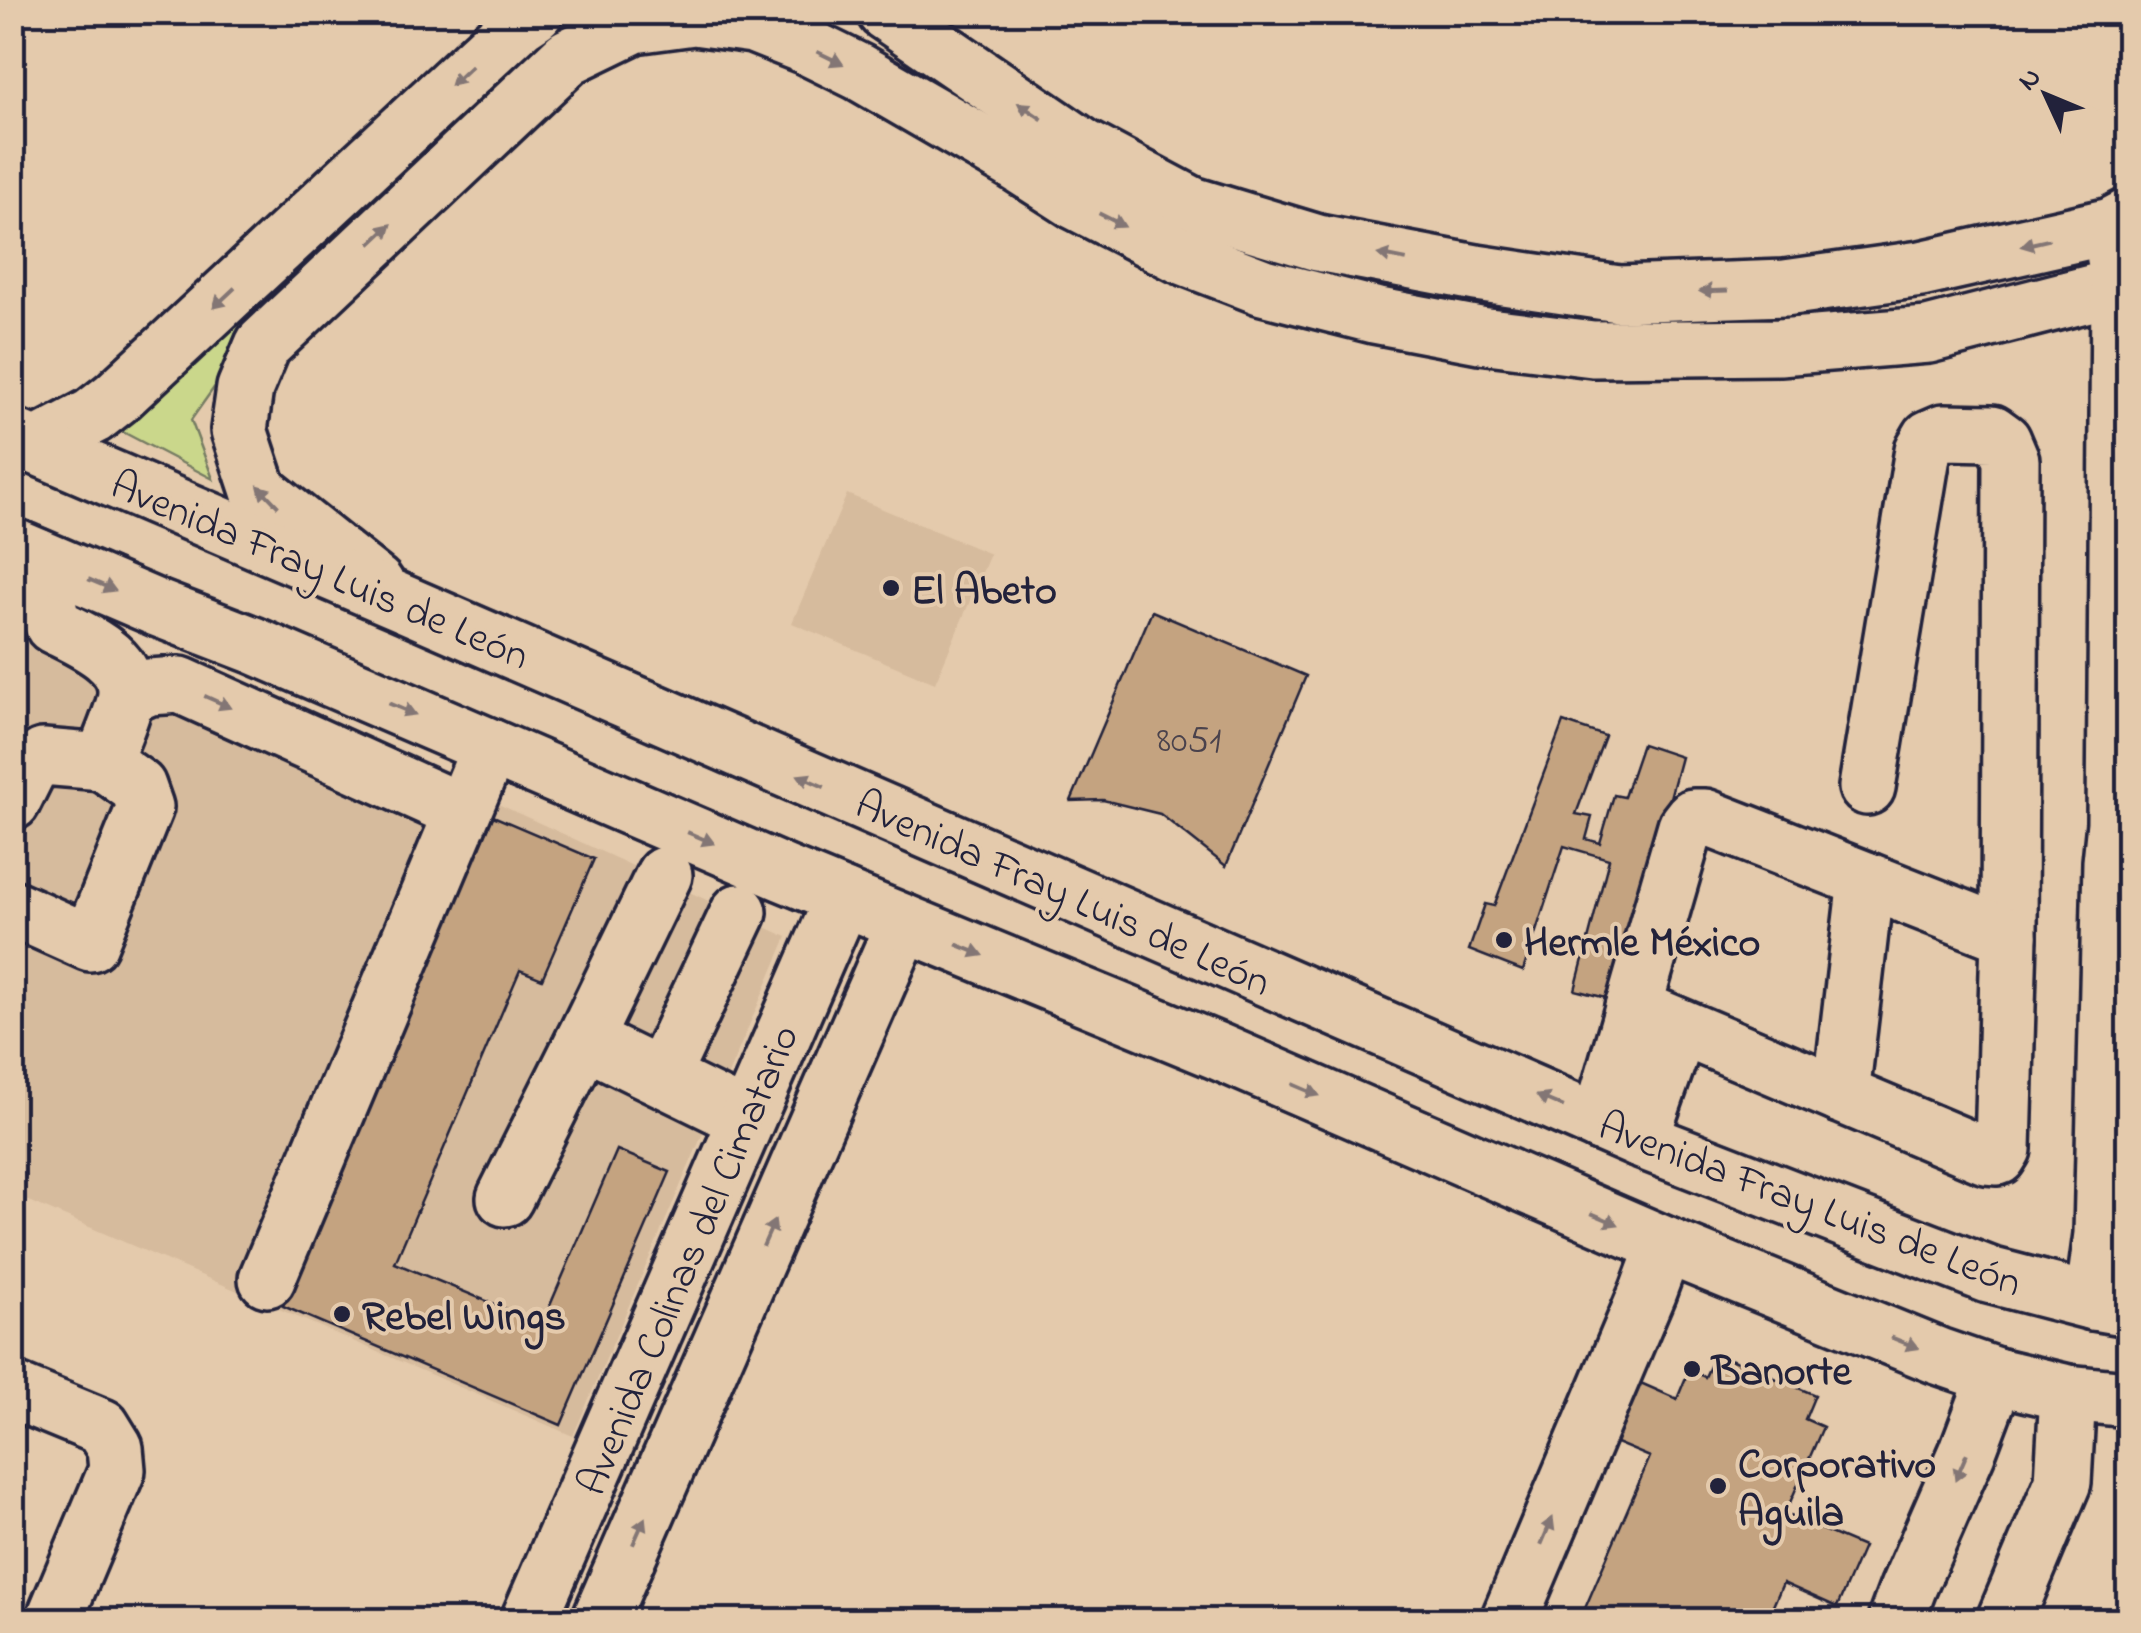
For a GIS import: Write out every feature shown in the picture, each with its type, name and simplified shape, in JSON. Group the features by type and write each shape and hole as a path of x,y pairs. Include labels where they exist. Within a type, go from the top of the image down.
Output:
{"street":[{"path":"24,441 93,416 116,398 535,12"},
{"path":"885,12 1083,147 1192,205 1318,243 1476,273 1619,294 1785,288 1921,269 2120,221 2124,284 2121,842 2102,1234 2111,1305"},
{"path":"398,601 259,491 239,430 244,388 263,346 568,56 634,24 694,18 753,25 860,72 1077,202 1180,256 1263,287 1480,335 1593,349 1798,345 1928,335 2124,284"},
{"path":"1656,1017 1986,1156 1998,1157 2003,1149 2009,936 2011,460 2004,441 1992,433 1944,432 1930,438 1923,450 1867,787"},
{"name":"Avenida Fray Luis de León","path":"24,441 1620,1131 1988,1275 2111,1305"},
{"path":"24,551 54,624 110,658 122,671 126,697 102,762"},
{"name":"Avenida Fray Luis de León","path":"24,551 843,898 1217,1051 1665,1245 1938,1356 1996,1376 2068,1393 2128,1399"},
{"path":"126,697 150,688 180,685 462,812"},
{"path":"267,1279 490,747"},
{"path":"12,802 30,766 43,756 102,762 138,787 144,807 90,943 12,908"},
{"path":"1620,1131 1656,1017 1686,826 1693,817 1706,816 2009,936"},
{"path":"505,1198 664,875"},
{"path":"1841,1096 1866,880"},
{"name":"Avenida Colinas del Cimatario","path":"529,1620 843,898"},
{"path":"661,1078 739,912"},
{"name":"Avenida Colinas del Cimatario","path":"600,1620 904,923"},
{"path":"1217,1051 1253,974"},
{"path":"584,1040 746,1119"},
{"path":"1509,1620 1665,1245"},
{"path":"1896,1620 1996,1376"},
{"path":"12,1390 102,1427 116,1448 118,1470 54,1620"},
{"path":"2004,1620 2063,1482 2068,1393"}],"shaded area":[{"name":"El Abeto","path":"847,494 990,554 935,683 792,623"},
{"path":"12,598 485,798 787,937 573,1436 13,1194"}],"green space":[{"path":"552,13 696,13 627,18 257,327 191,420 213,479 121,431 518,29"}],"building":[{"path":"1152,611 1306,676 1226,866 1160,814 1103,800 1071,801"},
{"path":"1563,722 1605,736 1576,814 1592,817 1586,839 1600,843 1614,795 1624,797 1642,744 1681,757 1614,1005 1605,1002 1606,998 1575,990 1609,859 1564,846 1523,971 1469,950 1485,904 1494,906"},
{"path":"493,816 594,859 542,979 520,970 395,1263 542,1324 617,1150 670,1172 561,1425 283,1306"},
{"name":"Corporativo Aguila","path":"1716,1353 1815,1395 1805,1419 1823,1427 1785,1514 1863,1547 1837,1607 1783,1583 1767,1620 1580,1620 1650,1457 1602,1437 1627,1377 1677,1399 1689,1370 1705,1377"}],"place":[{"name":"El Abeto","path":"891,588"},
{"name":"Hermle México","path":"1504,940"},
{"name":"Rebel Wings","path":"342,1314"},
{"name":"Banorte","path":"1692,1369"},
{"name":"Corporativo Aguila","path":"1718,1486"}]}
